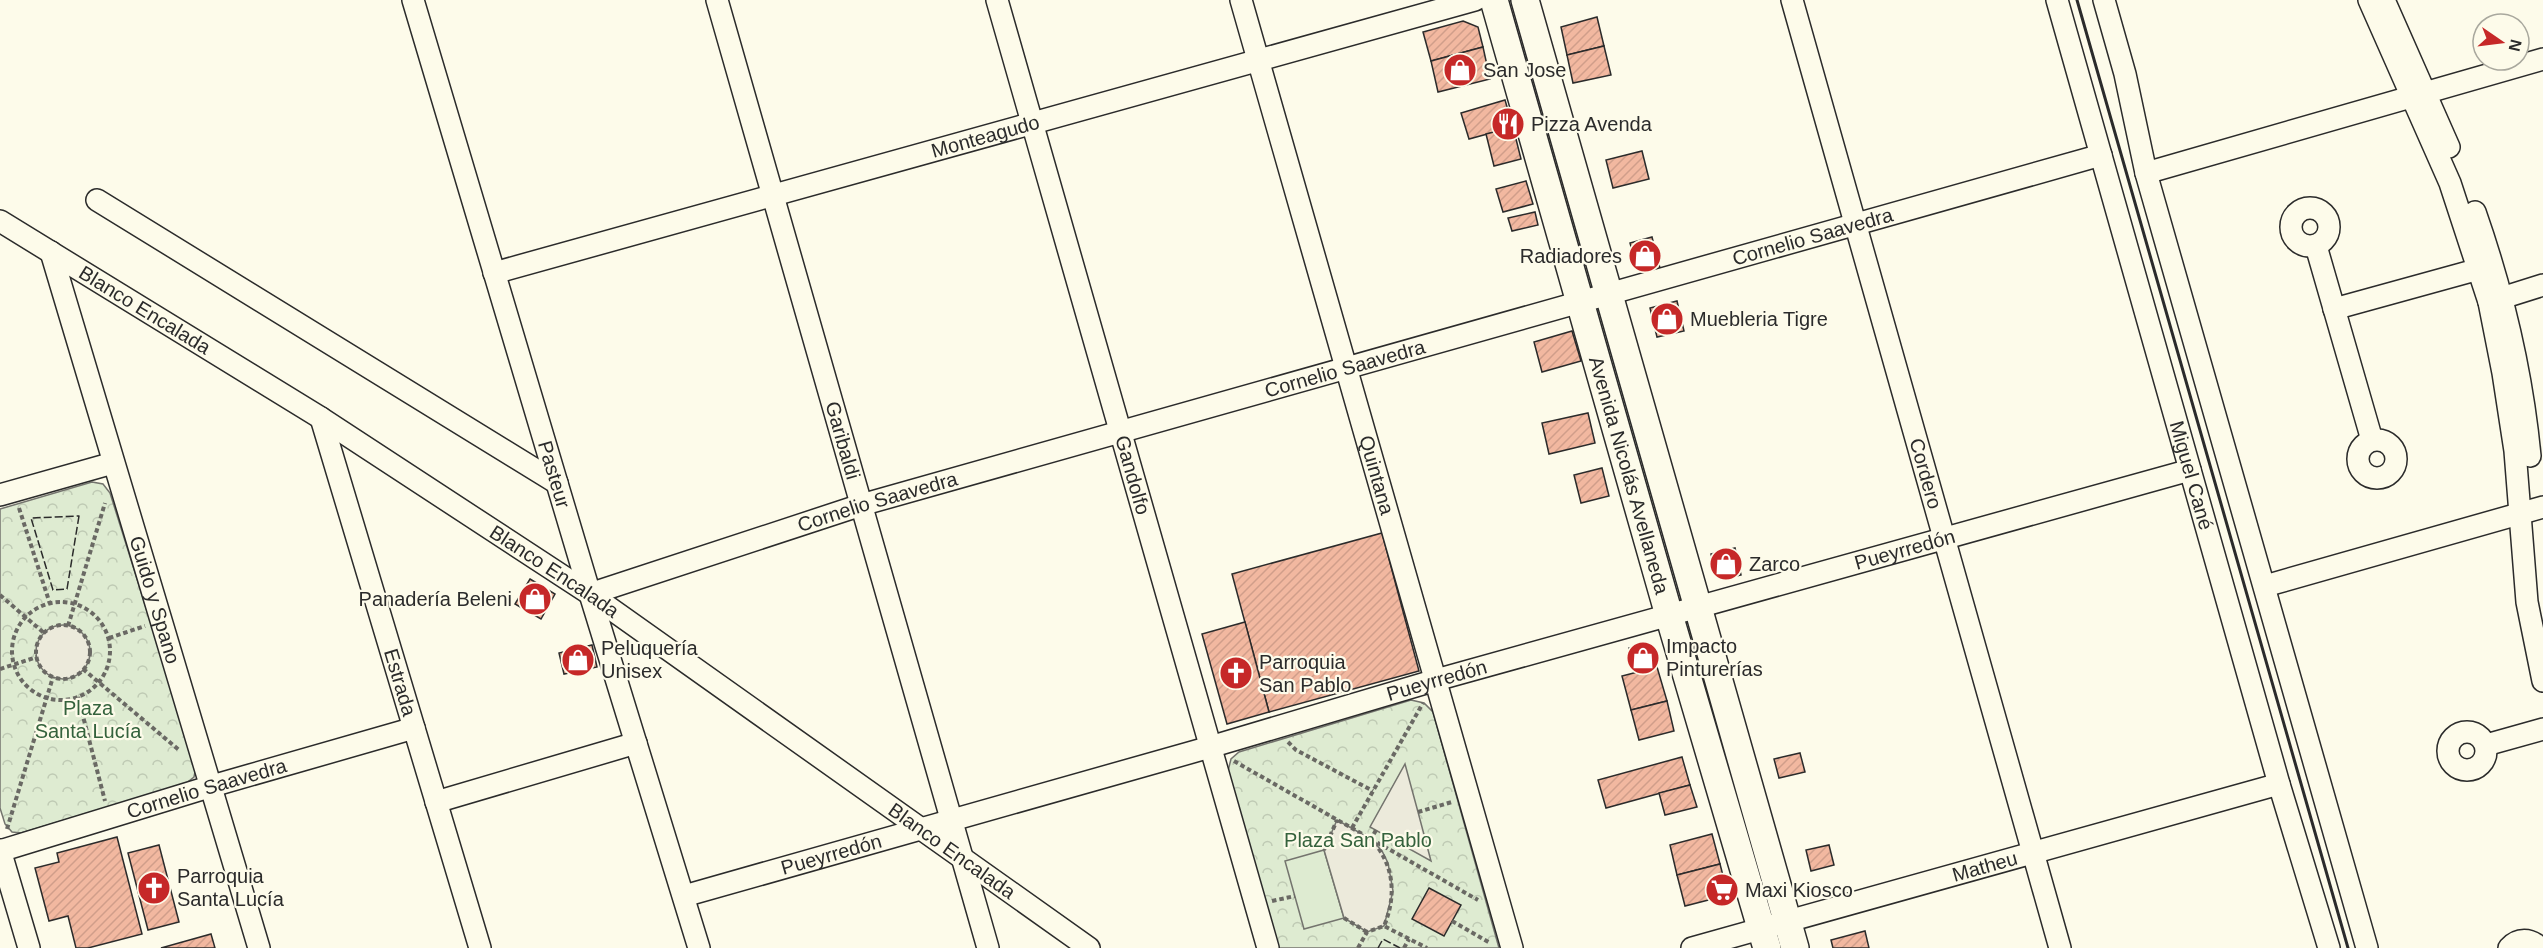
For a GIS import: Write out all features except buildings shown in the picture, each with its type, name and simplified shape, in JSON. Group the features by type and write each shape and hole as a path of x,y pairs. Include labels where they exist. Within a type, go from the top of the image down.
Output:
{"main road":[{"name":"Avenida Nicolás Avellaneda","path":"1494,0 1764,939"},
{"name":"Avenida Nicolás Avellaneda","path":"1525,0 1795,948"}],"street":[{"name":"Pasteur","path":"413,0 590,594 699,948"},
{"name":"Garibaldi","path":"717,0 988,948"},
{"name":"Gandolfo","path":"997,0 1268,948"},
{"name":"Quintana","path":"1241,0 1512,948"},
{"name":"Monteagudo","path":"494,273 1475,0"},
{"name":"Cordero","path":"1792,0 2060,948"},
{"name":"Miguel Cané","path":"2057,0 2279,784 2329,948"},
{"path":"2104,0 2125,74 2146,173 2367,948"},
{"path":"2368,0 2418,95"},
{"path":"2384,0 2450,183 2486,268 2496,299 2512,431 2532,510 2543,609"},
{"path":"2146,173 2543,60"},
{"name":"Cornelio Saavedra","path":"590,594 861,505 2101,155"},
{"path":"97,200 557,483"},
{"name":"Blanco Encalada","path":"0,221 321,418 590,594 1089,948"},
{"path":"2316,246 2372,440"},
{"name":"Guido y Spano","path":"51,252 259,948"},
{"path":"2334,309 2486,268"},
{"path":"2496,299 2543,285"},
{"name":"Estrada","path":"321,418 480,948"},
{"path":"7,493 114,466"},
{"name":"Pueyrredón","path":"684,896 1210,747 1436,680 2190,470"},
{"path":"2265,586 2532,510"},
{"path":"2532,510 2527,602 2543,681"},
{"name":"Cornelio Saavedra","path":"0,851 212,786 414,728"},
{"path":"2486,745 2543,729"},
{"path":"436,802 636,743"},
{"name":"Matheu","path":"1692,948 1764,939 1787,921 2279,784"},
{"path":"0,851 29,948"},
{"path":"2508,948 2516,942 2529,940 2540,948"}],"path":[{"path":"68,626 114,466"},
{"path":"7,493 50,604"},
{"path":"0,595 44,633"},
{"path":"62,602 74,604 91,612 102,624 109,638 110,655 106,671 99,682 84,695 67,700 47,698 35,693 23,683 14,664 12,653 14,638 32,612 50,604 62,602"},
{"path":"109,638 161,621"},
{"path":"68,626 83,634 87,642 89,659 83,669 71,678 53,677 45,673 36,657 36,648 44,633 51,628 68,626"},
{"path":"0,669 36,657"},
{"path":"83,669 181,751"},
{"path":"0,851 53,677"},
{"path":"1352,828 1436,680"},
{"path":"78,697 110,818"},
{"path":"1273,728 1296,750 1373,791"},
{"path":"1210,747 1502,914"},
{"path":"1418,812 1469,798"},
{"path":"1324,850 1337,820"},
{"path":"1371,839 1376,830"},
{"path":"1371,839 1382,851 1392,878 1391,907 1384,926"},
{"path":"1344,918 1367,932"},
{"path":"1452,921 1500,948"},
{"path":"1358,948 1367,932 1384,926 1427,948"},
{"path":"1404,948 1409,939"}],"green space":[{"name":"Plaza Santa Lucía","path":"92,482 103,484 110,493 196,767 194,777 185,784 21,833 12,832 5,824 0,808 0,509"},
{"name":"Plaza San Pablo","path":"1411,700 1424,703 1433,712 1499,948 1277,948 1228,771 1231,759 1239,752"},
{"path":"1324,850 1344,918 1304,929 1285,861"}],"shaded area":[{"path":"63,625 73,627 82,633 88,642 90,652 88,662 82,671 73,677 63,679 53,677 44,671 38,662 36,652 38,642 44,633 53,627"},
{"path":"1405,764 1418,812 1431,861 1370,827"},
{"path":"1337,820 1371,839 1382,851 1388,863 1393,891 1384,926 1367,932 1344,918 1324,850"}],"fence":[{"path":"79,516 67,589 53,590 31,518 79,516"},
{"path":"1378,948 1383,939 1400,948"}],"wall":[{"path":"2077,0 2348,948"}],"place":[{"name":"San Jose","path":"1460,70"},
{"name":"Pizza Avenda","path":"1508,124"},
{"name":"Radiadores","path":"1645,256"},
{"name":"Muebleria Tigre","path":"1667,319"},
{"name":"Zarco","path":"1726,564"},
{"name":"Panadería Beleni","path":"535,599"},
{"name":"Impacto Pinturerías","path":"1643,658"},
{"name":"Peluquería Unisex","path":"578,660"},
{"name":"Parroquia San Pablo","path":"1236,673"},
{"name":"Parroquia Santa Lucía","path":"154,888"},
{"name":"Maxi Kiosco","path":"1722,890"}]}
